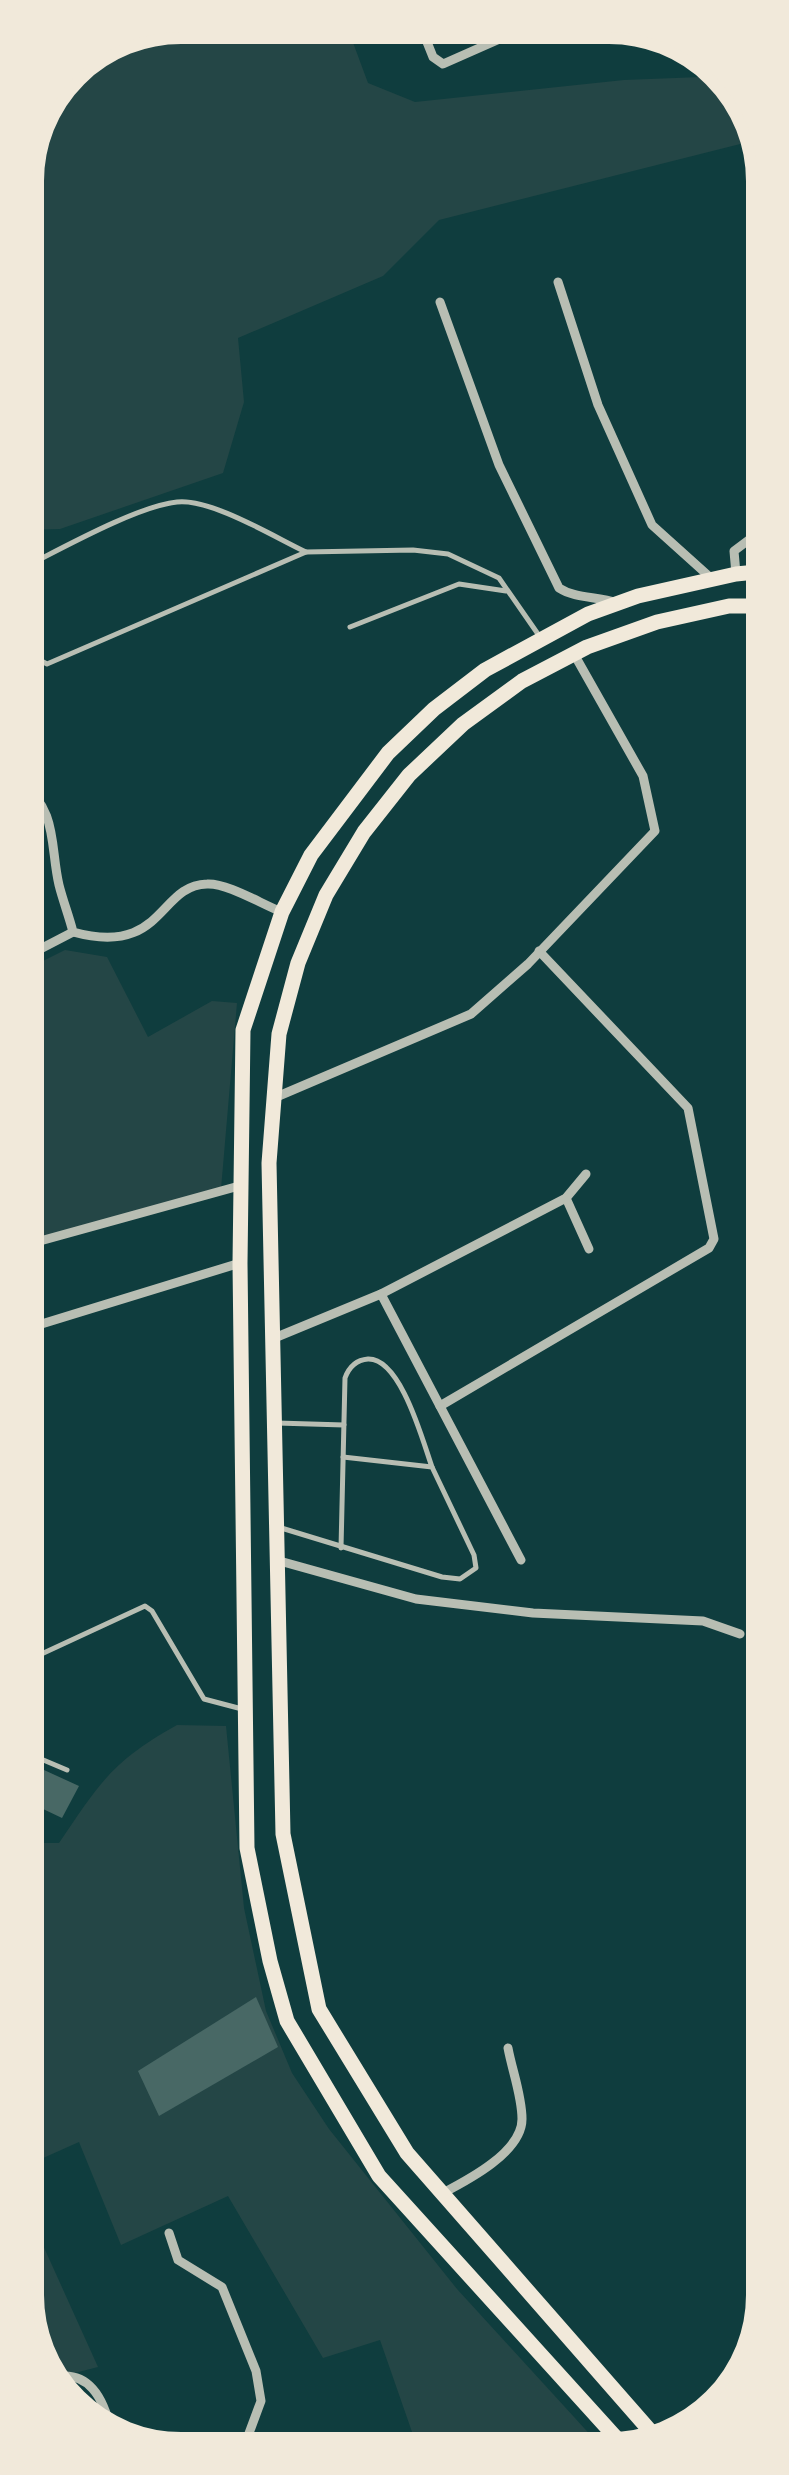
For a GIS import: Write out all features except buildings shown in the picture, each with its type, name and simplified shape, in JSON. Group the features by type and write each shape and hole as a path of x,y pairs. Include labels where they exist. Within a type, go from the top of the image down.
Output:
{"highway":[{"path":"617,2437 380,2176 287,2021 247,1848 240,1263 243,1030 282,912 320,842 388,752 485,670 540,637 617,604 752,572"},
{"path":"650,2431 407,2153 319,2009 283,1834 270,1340 274,1098 279,1034 298,963 326,896 364,832 410,775 463,724 522,681 574,654 657,622 729,606 752,606"}],"street":[{"path":"425,38 433,57 444,64 502,38"},
{"path":"558,282 598,405 652,524 712,579"},
{"path":"440,302 498,465 559,588 572,596 593,594 617,604"},
{"path":"736,574 734,551 752,537"},
{"path":"274,1098 471,1014 540,951 655,831 643,776 574,654"},
{"path":"38,797 50,817 58,883 74,932"},
{"path":"38,950 74,932 98,938 132,936 192,888 209,884 282,912"},
{"path":"440,1406 709,1248 714,1239 688,1108 540,951"},
{"path":"270,1340 381,1294 566,1198 586,1174"},
{"path":"38,1242 240,1186"},
{"path":"566,1198 589,1250"},
{"path":"38,1325 240,1263"},
{"path":"381,1294 521,1560"},
{"path":"276,1560 416,1599 533,1613 704,1621 740,1634"},
{"path":"443,2193 466,2181 514,2142 522,2121 508,2048"},
{"path":"169,2233 178,2260 222,2287 249,2354 260,2402 249,2438"},
{"path":"63,2375 83,2380 104,2400 107,2417"},
{"path":"250,2435 254,2438"}],"lane":[{"path":"38,561 102,529 179,501 226,514 306,552"},
{"path":"38,659 47,664 306,552 413,550 448,554 499,578 540,637"},
{"path":"350,627 459,584 509,592"},
{"path":"275,1526 341,1548 442,1577 460,1580 476,1568 474,1554 392,1370 376,1360 363,1359 349,1367 341,1548"},
{"path":"272,1422 344,1425"},
{"path":"343,1457 432,1467"},
{"path":"38,1656 145,1606 152,1611 204,1699 245,1709"},
{"path":"38,1758 67,1770"}],"shaded area":[{"path":"351,38 368,83 415,102 624,80 707,77 722,93 746,143 439,220 383,276 238,338 244,402 223,473 60,529 38,530 38,171 42,143 52,117 86,73 109,57 152,40"},
{"path":"65,950 107,957 148,1037 212,1001 237,1003 221,1189 38,1245 38,964"},
{"path":"177,1725 226,1726 244,1908 266,2011 292,2073 329,2129 457,2289 593,2438 414,2438 380,2340 323,2358 228,2196 121,2245 79,2142 38,2160 38,1843 59,1843 109,1775 136,1751"},
{"path":"38,2234 98,2367 63,2376 52,2358 40,2323"}]}
